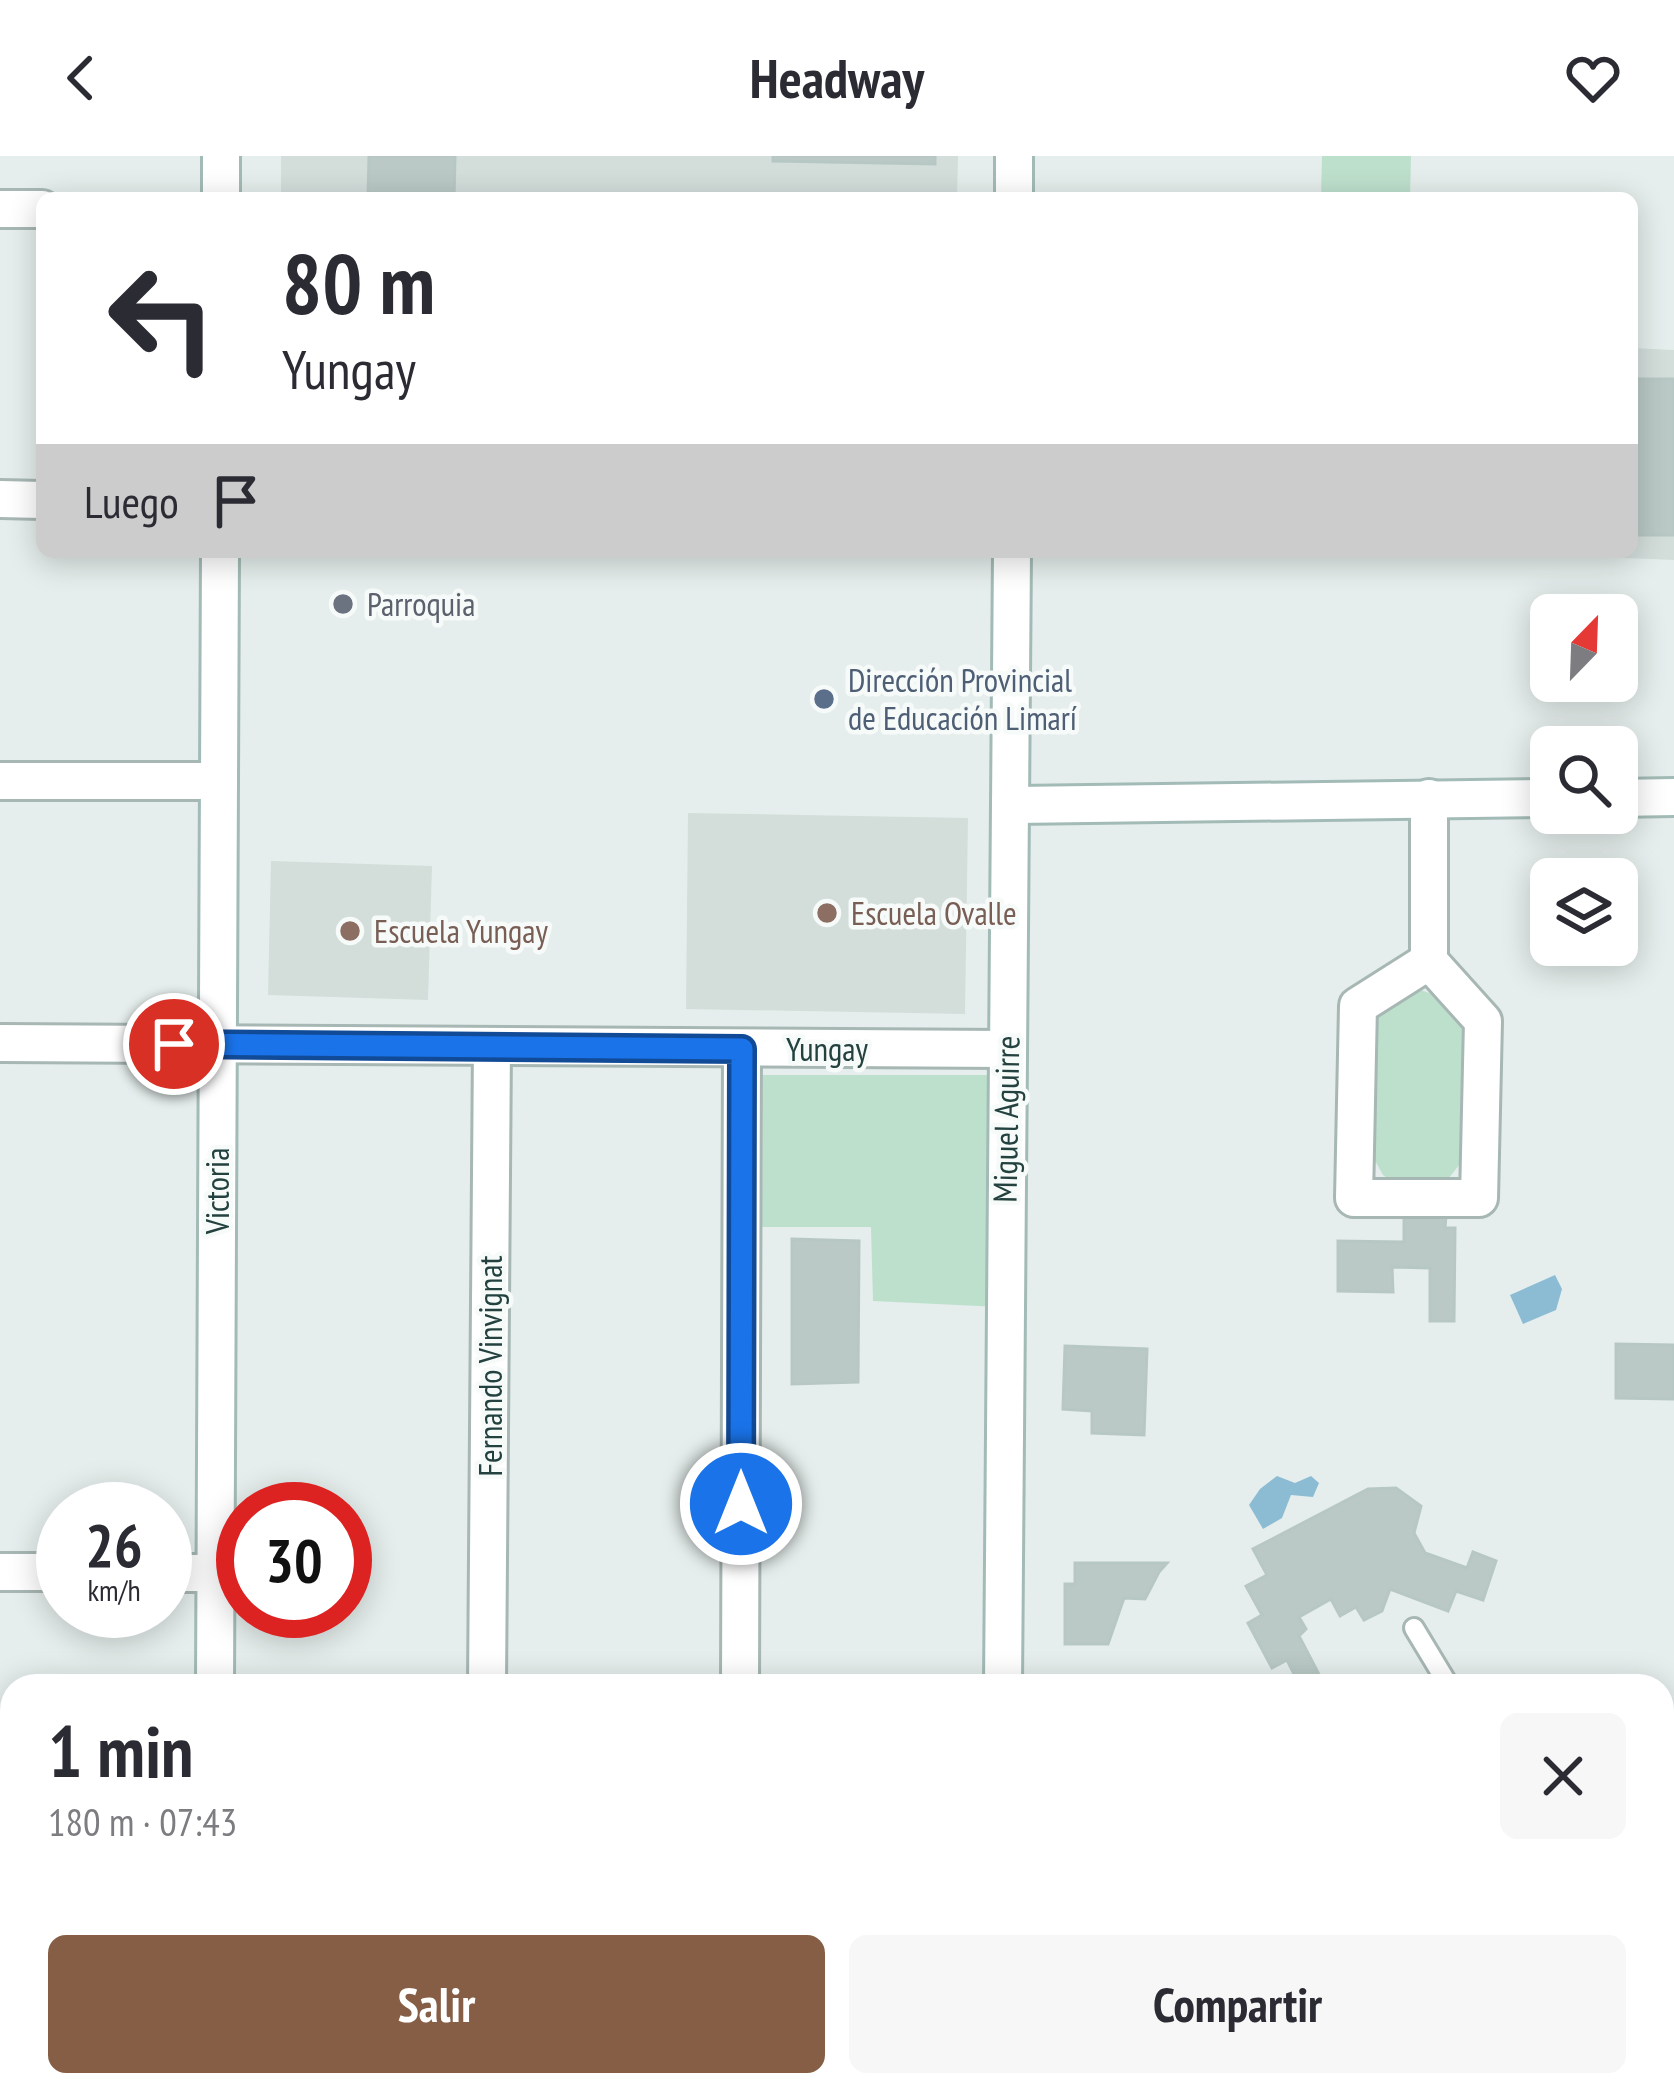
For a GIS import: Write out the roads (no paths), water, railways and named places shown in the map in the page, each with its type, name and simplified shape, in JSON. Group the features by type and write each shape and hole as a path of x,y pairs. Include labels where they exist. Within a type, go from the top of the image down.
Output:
{"street":[{"path":"221,156 221,192"},
{"path":"1014,156 1014,192"},
{"path":"0,209 36,209"},
{"path":"0,499 36,500"},
{"name":"Victoria","path":"216,1482 220,558"},
{"name":"Miguel Aguirre","path":"1003,1674 1012,558"},
{"path":"0,781 219,782"},
{"path":"1638,798 1674,797"},
{"path":"1429,798 1429,961 1483,1021 1479,1198 1354,1198 1358,1006 1429,961"},
{"path":"1010,805 1530,798"},
{"name":"Yungay","path":"0,1043 1006,1049"},
{"name":"Fernando Vinvignat","path":"488,1674 492,1046"},
{"path":"740,1674 742,1049"},
{"path":"0,1572 36,1572"},
{"path":"192,1573 216,1573"},
{"name":"Victoria","path":"215,1674 216,1573"}],"lane":[{"path":"1414,1628 1442,1674"}],"water":[{"path":"1555,1275 1562,1289 1556,1310 1523,1324 1510,1295"},
{"path":"1277,1476 1295,1483 1311,1476 1319,1483 1313,1497 1291,1495 1282,1518 1263,1529 1249,1505"}],"place":[{"name":"Parroquia","path":"343,604"},
{"name":"Dirección Provincial de Educación Limarí","path":"824,699"},
{"name":"Escuela Ovalle","path":"827,913"},
{"name":"Escuela Yungay","path":"350,931"}]}
